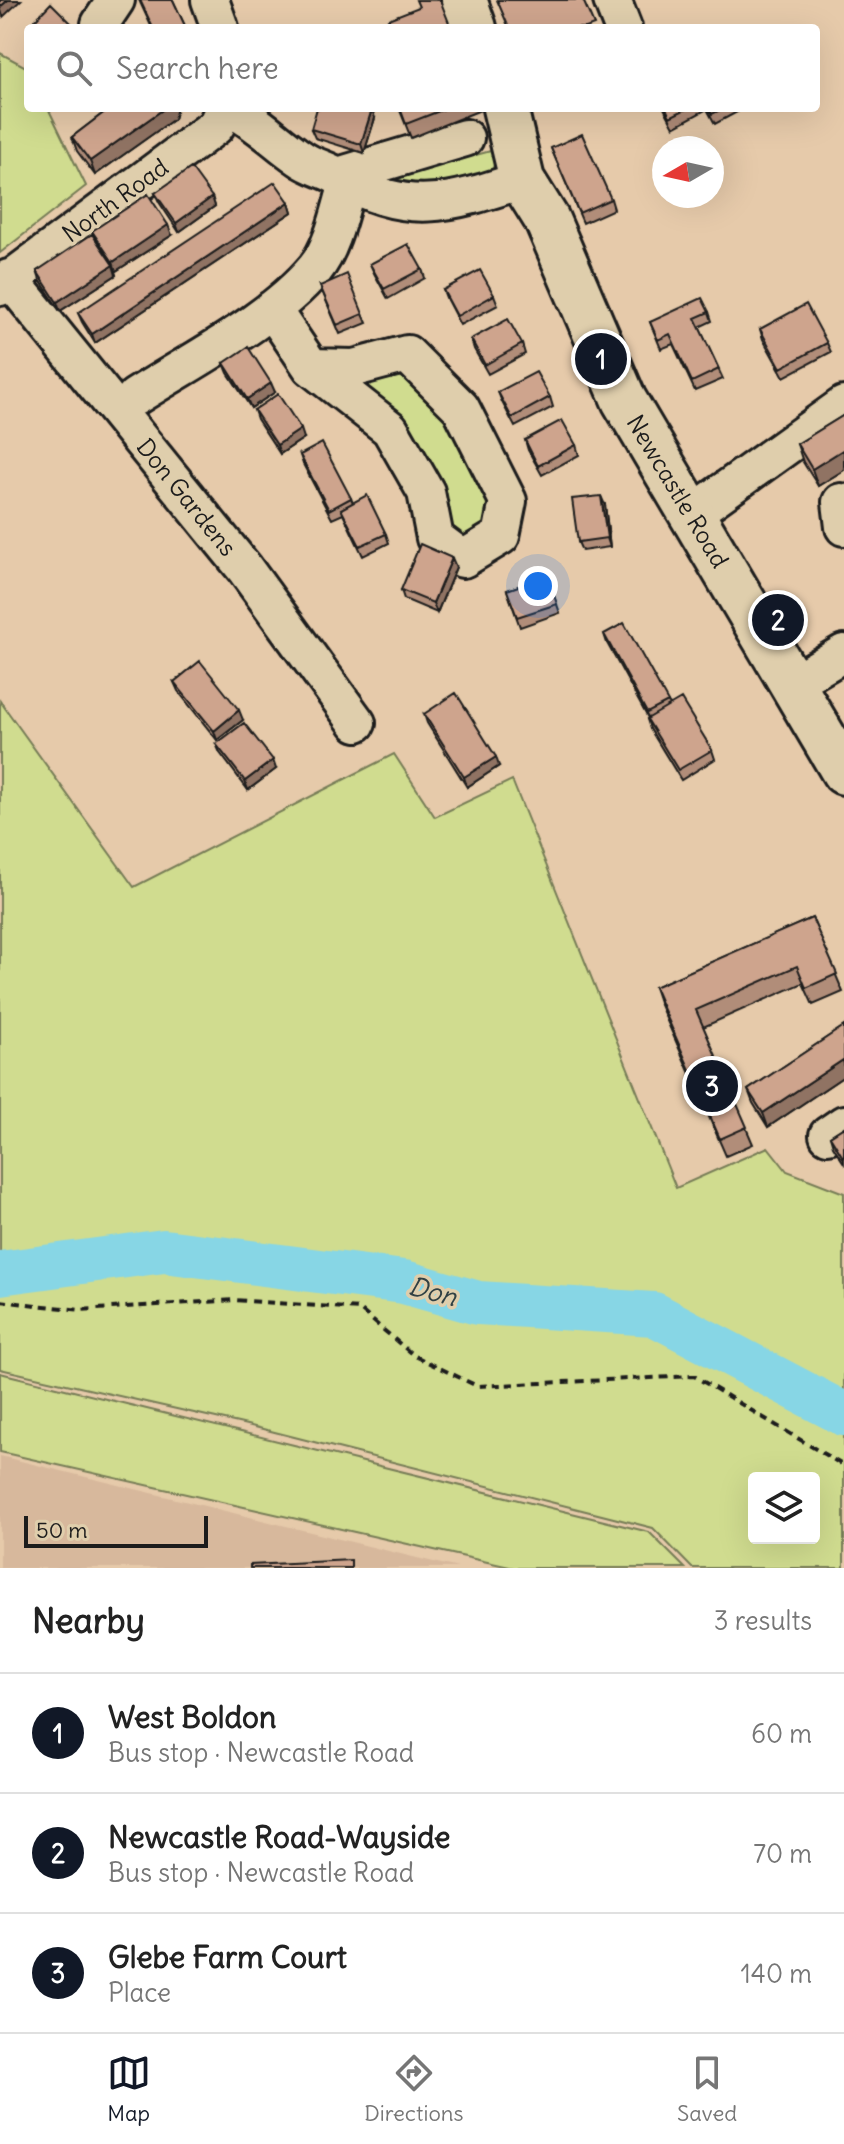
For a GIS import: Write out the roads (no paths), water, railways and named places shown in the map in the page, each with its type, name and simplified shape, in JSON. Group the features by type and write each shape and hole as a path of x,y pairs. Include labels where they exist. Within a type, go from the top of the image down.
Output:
{"main road":[{"path":"464,0 473,24"},
{"name":"Newcastle Road","path":"516,112 522,180 547,220 624,400 844,772"}],"street":[{"path":"210,0 219,24"},
{"path":"612,0 621,24"},
{"name":"North Road","path":"4,282 216,126 222,112"},
{"path":"238,112 254,120 302,160 395,200 425,205 452,203 522,180"},
{"path":"343,180 465,138"},
{"path":"135,397 272,309 316,267 335,224 343,180"},
{"name":"Don Gardens","path":"4,282 245,569 357,723"},
{"path":"272,309 311,367 390,429 426,492 435,538 463,559 501,536 508,501 461,408 407,354 354,368 311,367"},
{"path":"692,514 844,405"},
{"path":"791,684 844,653"}],"waterway":[{"name":"Don","path":"0,1273 164,1251 404,1282 478,1303 654,1314 844,1414"}],"place":[{"name":"West Boldon","path":"601,359"},
{"name":"Newcastle Road-Wayside","path":"778,620"},
{"name":"Glebe Farm Court","path":"712,1086"}]}
